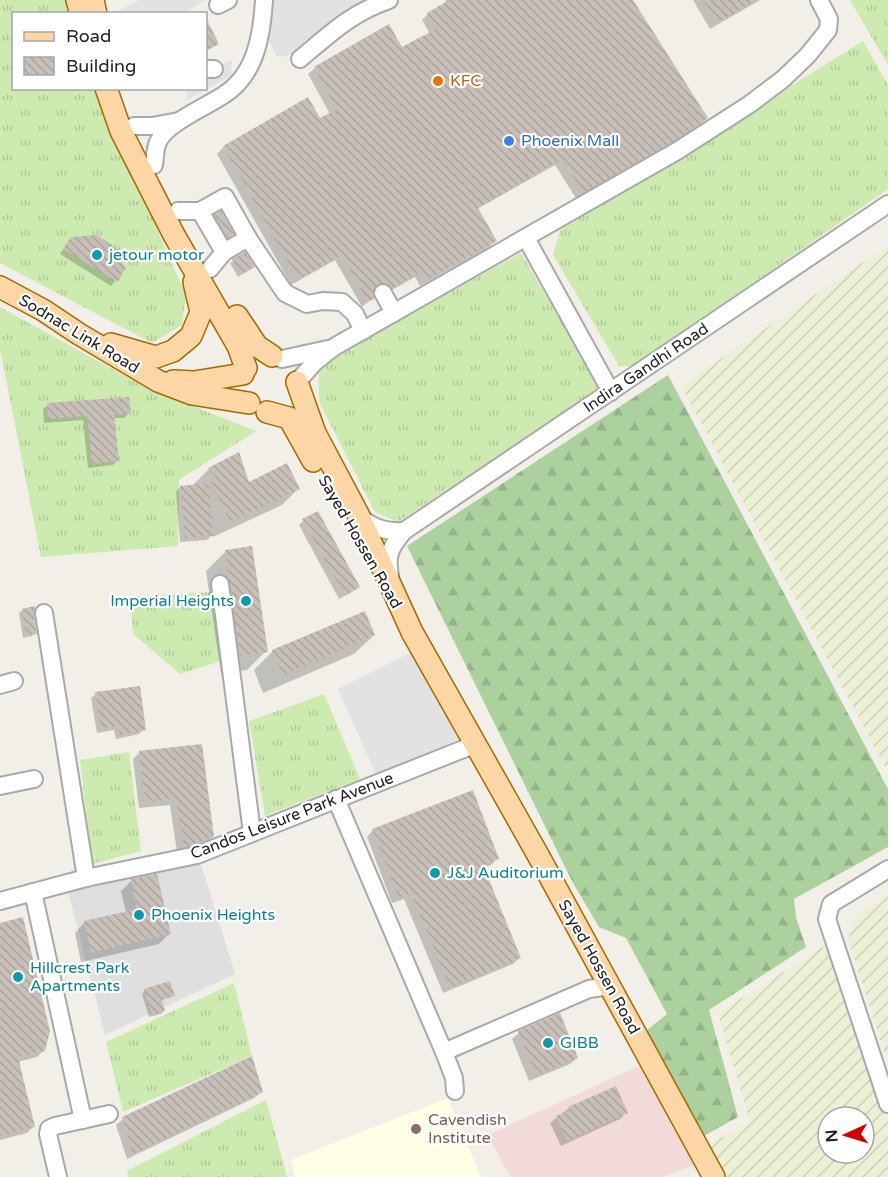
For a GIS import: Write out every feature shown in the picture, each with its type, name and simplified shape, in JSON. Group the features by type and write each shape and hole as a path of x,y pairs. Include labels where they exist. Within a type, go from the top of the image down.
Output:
{"main road":[{"path":"107,90 120,131 174,235 238,346 244,371 241,385 243,394 258,407 277,411 285,407 296,392 297,382 292,368 250,339 154,165 134,126 121,90"},
{"path":"79,334 156,357 173,351 191,336 201,312 196,287 174,235"},
{"name":"Sodnac Link Road","path":"0,287 43,310 158,381 192,394 258,407"},
{"path":"244,371 257,358 277,357"},
{"name":"Sodnac Link Road","path":"158,381 194,382 244,371"},
{"name":"Sayed Hossen Road","path":"297,382 315,433 359,516 408,624"},
{"name":"Sayed Hossen Road","path":"258,407 289,418 346,522 408,624 476,744 714,1177"}],"street":[{"path":"154,165 159,141 179,121 226,94 243,76 260,40 264,0"},
{"path":"300,59 341,24 367,8 389,0"},
{"path":"297,382 315,362 334,347 677,151 750,104 783,79 808,55 828,30 829,19 819,0"},
{"path":"134,126 152,126 179,121"},
{"path":"178,211 200,212 225,197 285,293 308,304 323,301 342,302 355,314 363,331"},
{"name":"Indira Gandhi Road","path":"393,591 388,556 404,531 888,204"},
{"path":"200,212 224,252"},
{"path":"210,269 224,252 248,237"},
{"path":"526,238 611,392"},
{"path":"383,293 394,313"},
{"path":"277,357 334,347"},
{"path":"359,516 369,525 380,530 404,531"},
{"path":"220,584 252,833"},
{"path":"44,613 86,878"},
{"name":"Candos Leisure Park Avenue","path":"0,901 86,878 197,855 476,744"},
{"path":"0,786 34,779"},
{"path":"336,800 444,1052 454,1078 455,1091"},
{"path":"888,869 831,904 826,919 884,1081 888,1104"},
{"path":"33,892 82,1120"},
{"path":"444,1052 589,989 610,986"},
{"path":"58,1177 48,1134 50,1129 109,1114"}],"shaded area":[{"path":"139,0 206,0 187,12 116,12"},
{"path":"268,0 366,0 351,7 327,31 295,54 277,57 265,32"},
{"path":"232,59 231,76 207,89 207,73"},
{"path":"187,90 206,90 186,101"},
{"path":"888,245 888,772 681,386"},
{"path":"414,651 458,739 377,777 338,689"},
{"path":"201,864 235,974 105,1035 68,891"},
{"path":"888,895 888,1056 886,1057 848,940 854,917"},
{"path":"826,945 888,1123 888,1177 723,1177 705,1147 750,1122 718,1013"},
{"path":"643,1064 695,1165 662,1177 510,1177 488,1135"},
{"name":"Cavendish Institute","path":"448,1098 481,1177 295,1177 291,1160"}],"green space":[{"path":"0,0 65,0 70,12 12,12 12,90 100,90 130,168 186,295 182,325 152,343 0,263"},
{"path":"850,0 888,0 888,65"},
{"path":"863,41 888,85 888,189 634,366 619,366 553,255 560,230"},
{"path":"521,253 600,388 398,522 375,512 319,402 319,372 338,354"},
{"path":"0,307 147,388 256,431 179,480 178,546 41,557 0,349"},
{"path":"668,375 888,789 888,847 794,899 796,917 806,947 709,1010 738,1117 702,1137 647,1030 667,1014 626,938 599,927 573,883 407,546"},
{"path":"211,592 221,661 180,674 133,634 130,597"},
{"path":"324,694 360,779 265,816 249,721"},
{"path":"129,752 141,851 92,864 80,760"},
{"path":"234,983 252,1056 123,1112 106,1042"},
{"path":"266,1100 287,1177 128,1177 127,1171"}],"building":[{"name":"Phoenix Mall","path":"449,0 633,0 708,118 672,142 583,193 562,159 478,208 497,241 427,280 422,271 392,288 388,284 378,284 374,288 374,299 368,302 342,255 298,280 223,146 308,97 320,118 337,109 314,67 389,24 402,47 436,29 427,13"},
{"path":"703,0 757,0 717,23"},
{"path":"207,20 219,44 207,50"},
{"path":"221,211 234,234 228,238 214,215"},
{"name":"jetour motor","path":"97,235 119,250 120,260 126,268 117,282 63,249 71,237"},
{"path":"245,252 255,267 241,275 232,259"},
{"path":"129,397 131,413 114,415 119,461 92,464 87,416 48,419 47,403"},
{"path":"239,452 249,482 287,463 300,489 230,522 211,482 219,481 208,468"},
{"path":"209,483 213,536 185,538 180,486"},
{"path":"318,511 360,587 345,596 302,519"},
{"name":"Imperial Heights","path":"252,546 268,652 240,656 225,550"},
{"path":"35,606 37,634 26,636 22,609"},
{"path":"365,611 375,635 283,675 272,650"},
{"path":"140,686 146,730 120,735 118,726 101,729 95,692"},
{"path":"202,744 214,837 184,847 176,799 145,802 139,751"},
{"path":"473,790 499,859 483,865 521,958 450,988 411,893 399,898 372,829"},
{"name":"Phoenix Heights","path":"157,874 171,934 91,953 84,921 137,909 131,879"},
{"name":"Hillcrest Park Apartments","path":"23,917 50,1031 45,1051 18,1057 35,1127 0,1136 0,923"},
{"path":"170,981 175,996 162,1000 165,1011 152,1015 144,989"},
{"name":"GIBB","path":"560,1013 578,1058 536,1076 518,1031"},
{"path":"252,1056 263,1092 133,1154 122,1117"},
{"path":"616,1086 628,1113 567,1141 556,1116 570,1110 568,1107"}],"place":[{"name":"KFC","path":"438,81"},
{"name":"Phoenix Mall","path":"509,141"},
{"name":"jetour motor","path":"97,255"},
{"name":"Imperial Heights","path":"246,601"},
{"name":"J&J Auditorium","path":"435,873"},
{"name":"Phoenix Heights","path":"139,915"},
{"name":"Hillcrest Park Apartments","path":"18,977"},
{"name":"GIBB","path":"548,1043"},
{"name":"Cavendish Institute","path":"416,1129"}]}
